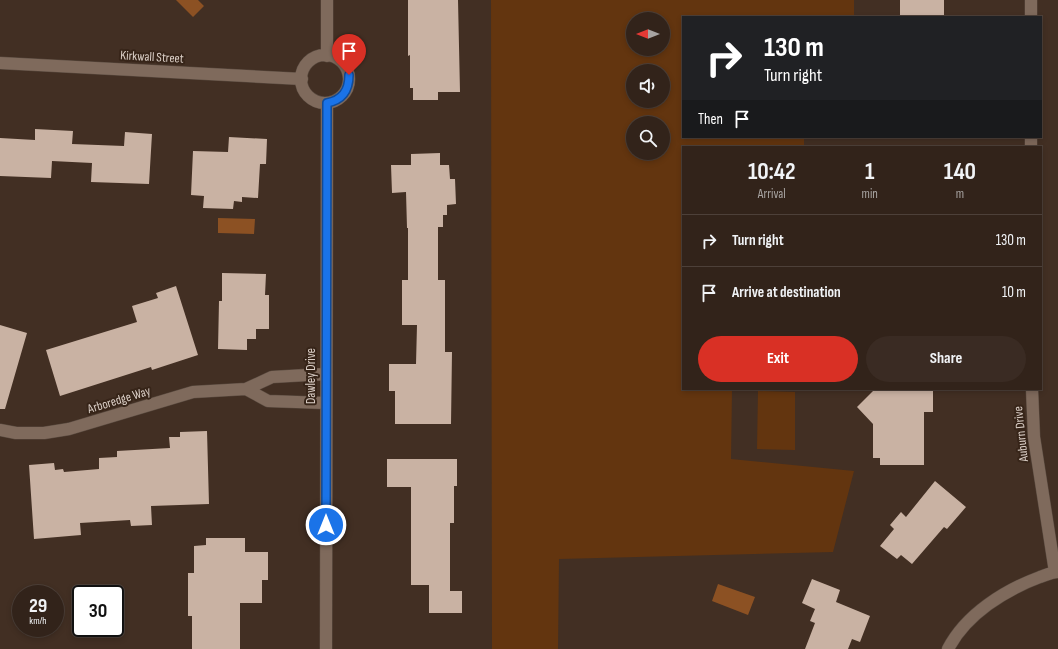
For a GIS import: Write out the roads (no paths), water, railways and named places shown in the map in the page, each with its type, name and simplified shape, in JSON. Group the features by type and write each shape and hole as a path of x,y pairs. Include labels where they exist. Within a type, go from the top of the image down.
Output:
{"street":[{"path":"327,0 327,56"},
{"path":"1031,0 1031,16"},
{"path":"319,56 327,56 334,57 346,68 349,75 349,84 342,97 335,101 320,103 309,97 305,91 302,79 303,71 307,64 319,56"},
{"name":"Kirkwall Street","path":"0,63 302,79"},
{"name":"Dawley Drive","path":"326,649 325,374 327,103"},
{"name":"Arboredge Way","path":"0,430 16,433 44,433 68,429 193,392 246,389 272,377 325,374"},
{"path":"246,389 268,401 325,403"},
{"name":"Auburn Drive","path":"1032,390 1034,437 1057,572"},
{"path":"948,649 964,626 982,608 1028,582 1057,572"}]}
